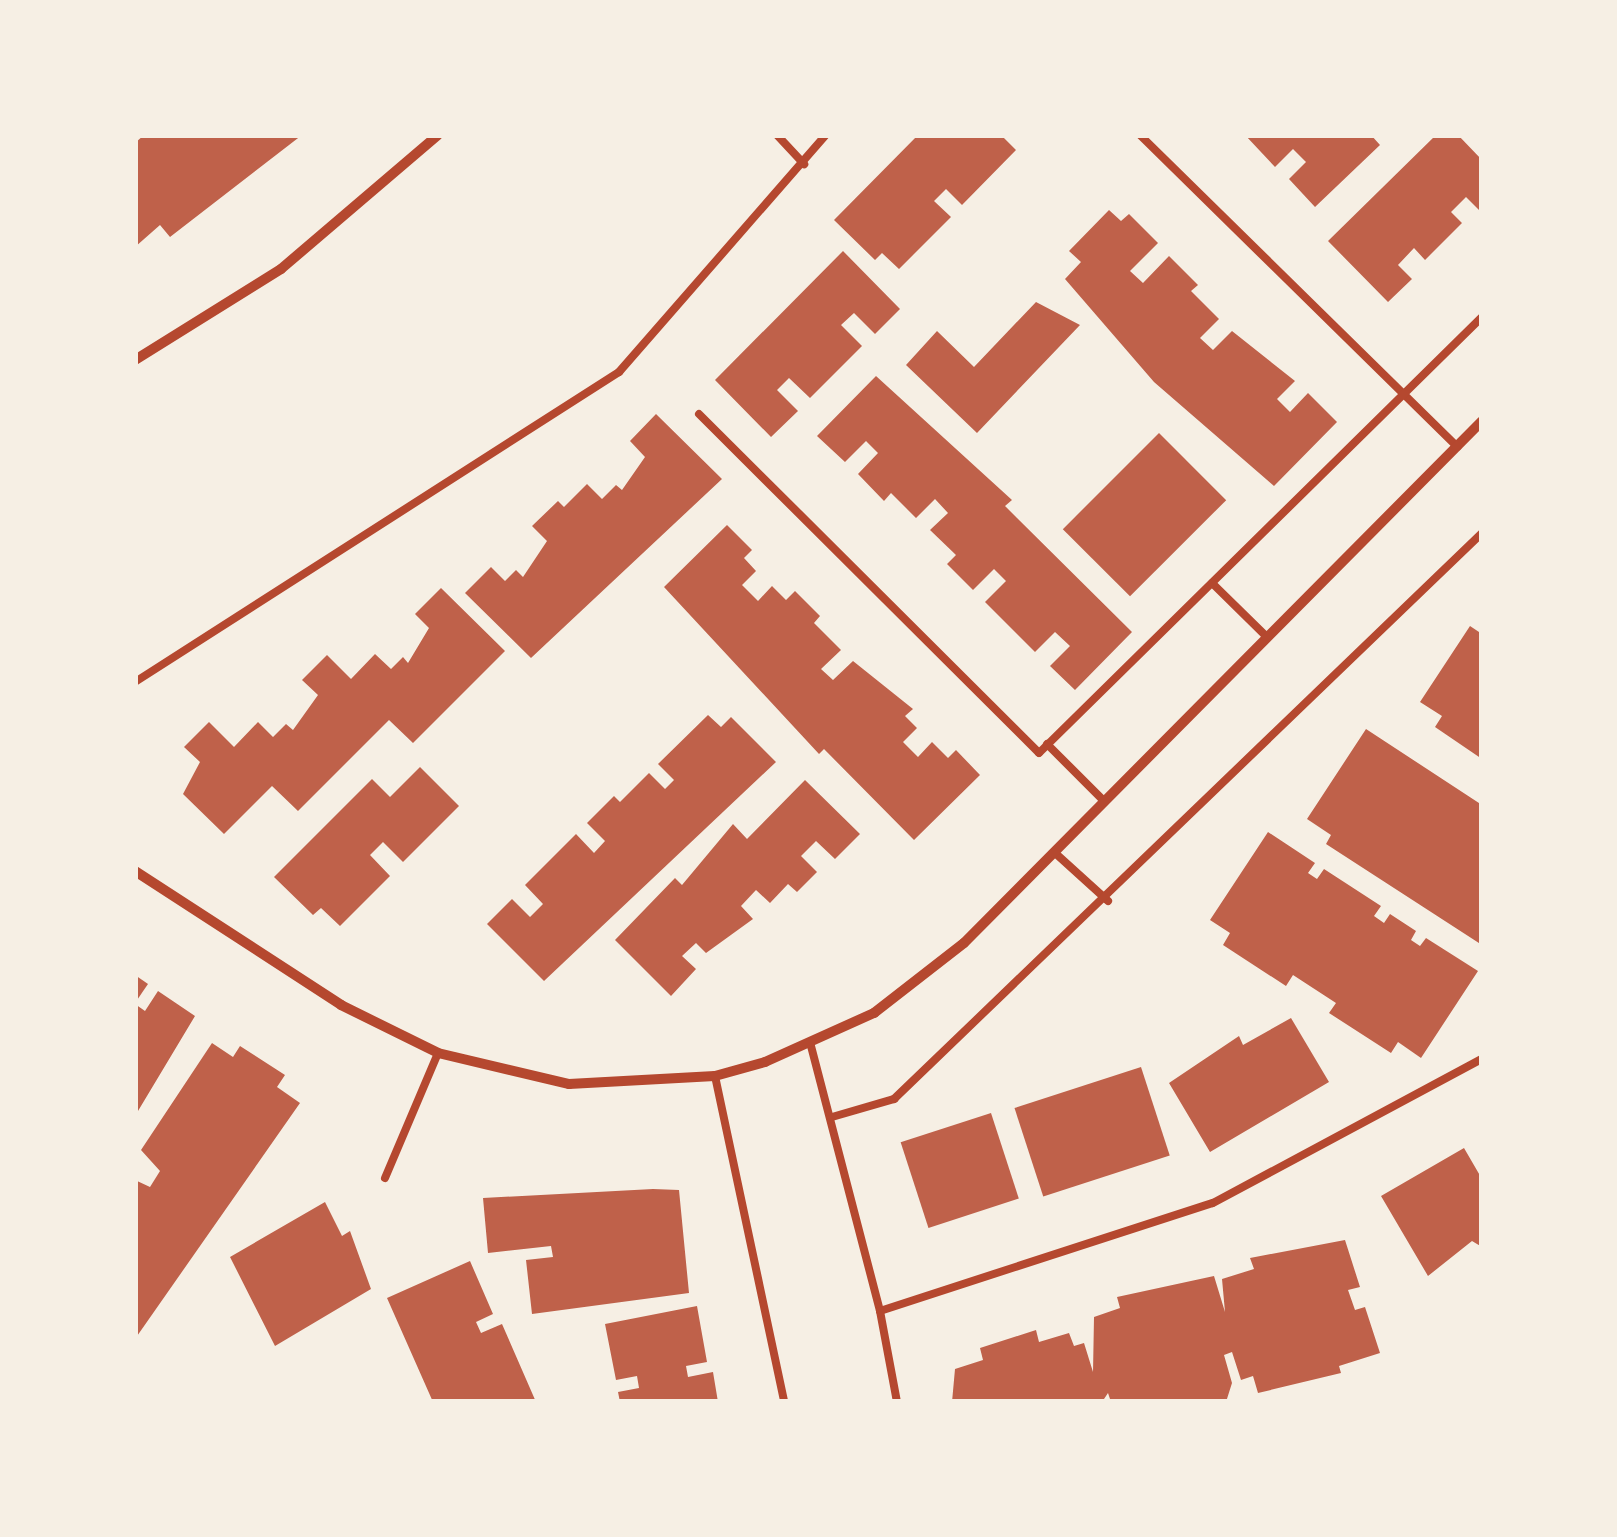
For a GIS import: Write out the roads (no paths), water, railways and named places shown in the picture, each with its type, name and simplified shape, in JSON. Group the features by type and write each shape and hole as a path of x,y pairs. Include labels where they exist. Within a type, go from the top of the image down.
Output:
{"street":[{"path":"135,360 281,269 438,135"},
{"path":"135,871 341,1005 438,1053 569,1084 715,1076 812,1046 874,1012 964,943 1482,421"}],"lane":[{"path":"777,135 804,164"},
{"path":"135,682 619,372 826,135"},
{"path":"1140,135 1457,446"},
{"path":"699,414 1039,752 1482,318"},
{"path":"832,1117 894,1099 1108,902 1482,533"},
{"path":"1212,583 1265,636"},
{"path":"1048,744 1103,800"},
{"path":"1054,852 1108,902"},
{"path":"812,1046 880,1311 896,1402"},
{"path":"385,1178 438,1053"},
{"path":"880,1311 1213,1203 1482,1059"},
{"path":"715,1076 784,1402"}]}
